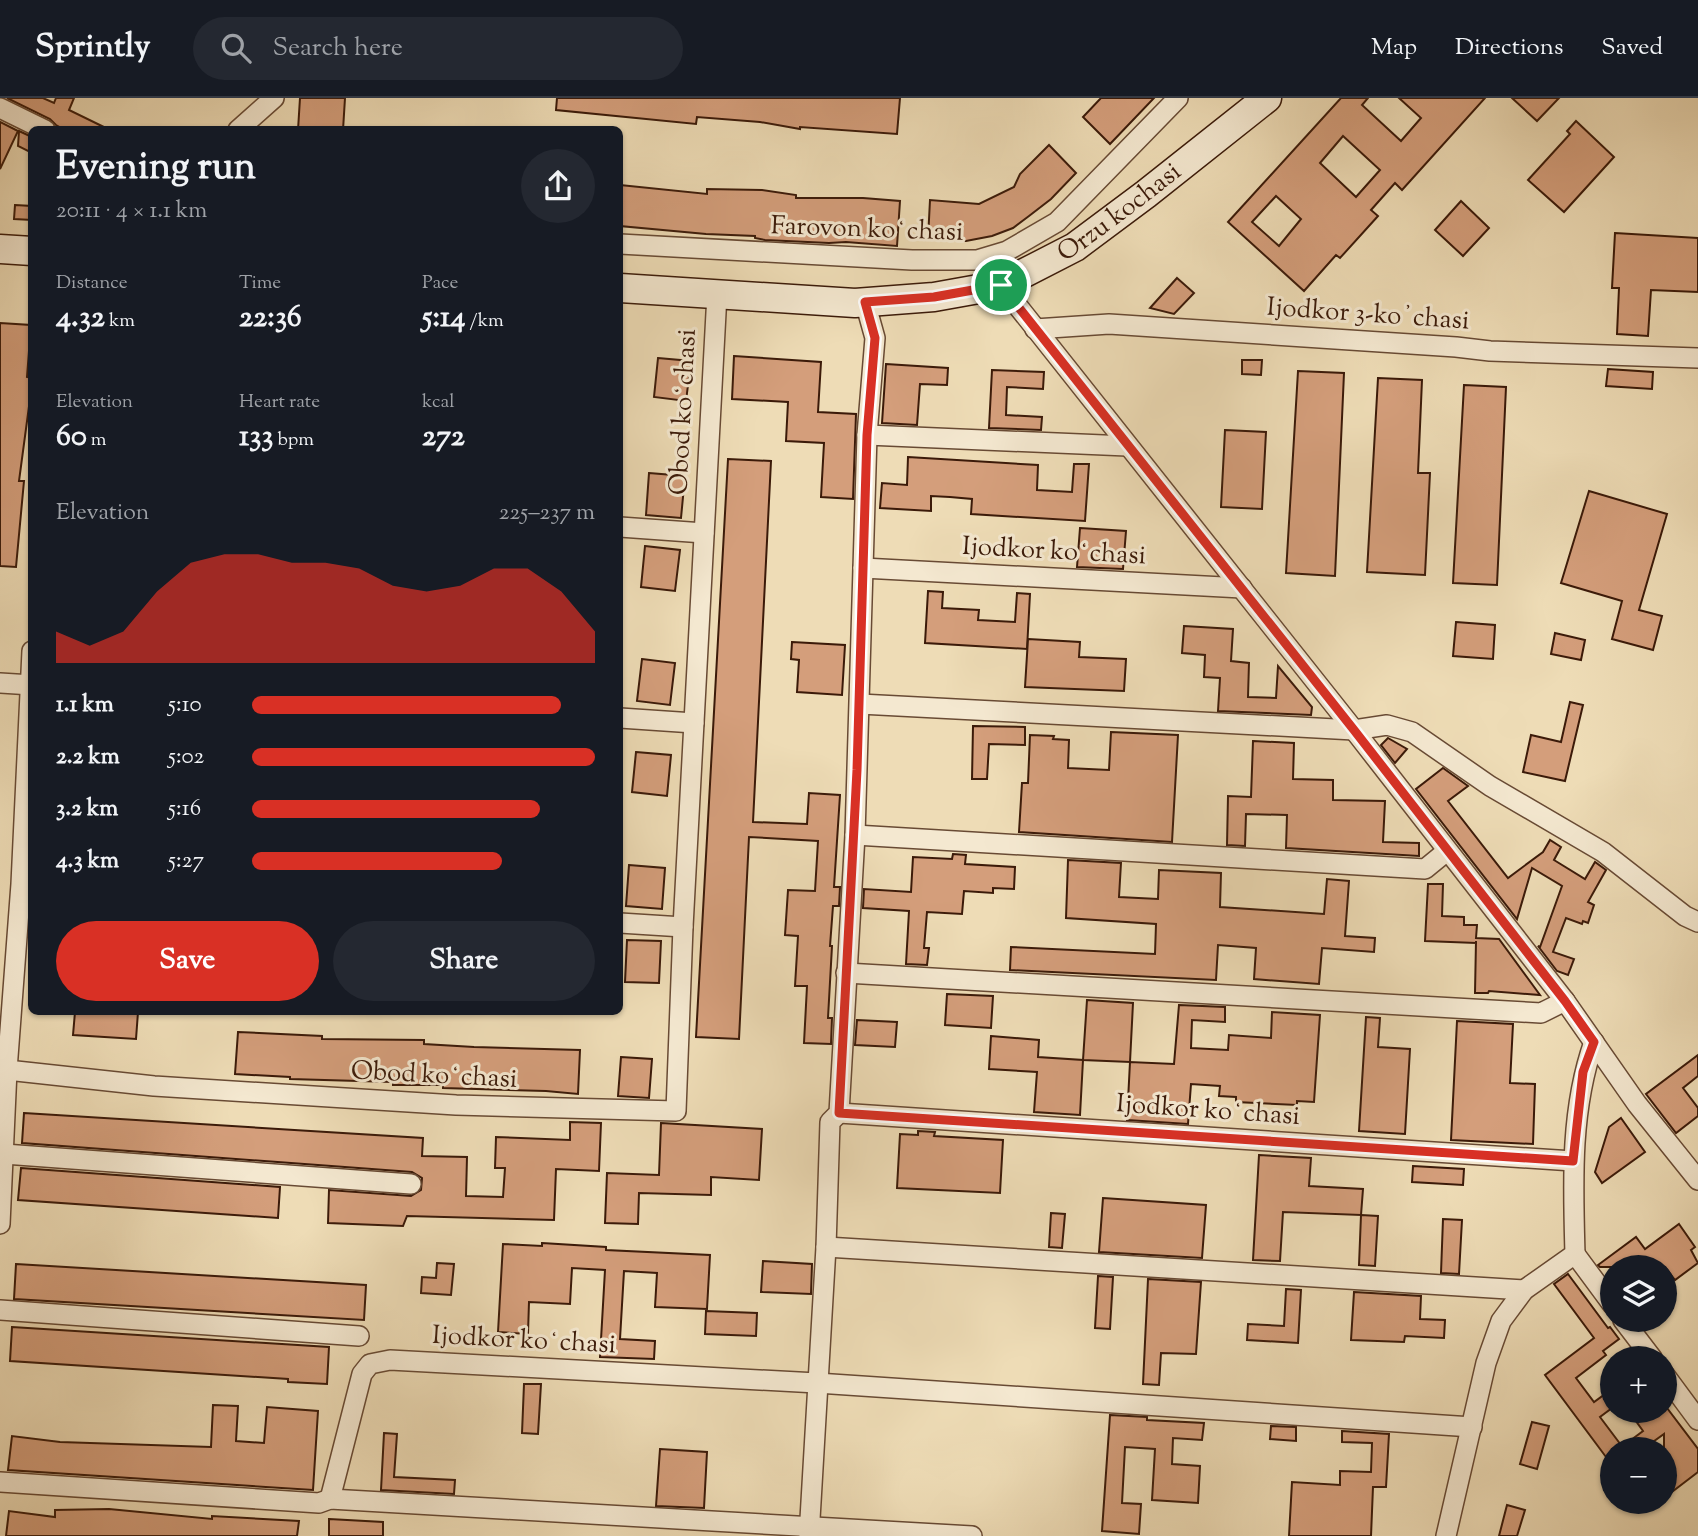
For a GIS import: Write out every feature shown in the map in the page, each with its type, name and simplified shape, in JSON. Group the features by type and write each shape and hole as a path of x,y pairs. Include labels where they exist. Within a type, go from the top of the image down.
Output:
{"main road":[{"name":"Orzu kochasi","path":"623,288 865,302 934,297 1001,285 1075,247 1267,98"},
{"path":"0,249 28,251"}],"street":[{"path":"243,126 274,98"},
{"name":"Farovon koʻchasi","path":"623,244 912,260 978,260 1007,251 1057,222 1178,98"},
{"path":"0,108 38,126"},
{"path":"1001,285 1354,730 1565,1001 1637,1104 1698,1180"},
{"name":"Obod koʻchasi","path":"7,1070 167,1087 456,1105 676,1111 682,927 717,294"},
{"path":"809,1531 826,1247 830,1122 839,1113 855,835 867,435 875,338 865,302"},
{"name":"Ijodkor 3-koʼchasi","path":"1035,329 1109,324 1456,346 1490,351 1698,358"},
{"path":"867,435 1127,446"},
{"name":"Obod koʻchasi","path":"623,527 704,533"},
{"name":"Ijodkor koʻchasi","path":"863,568 1242,588"},
{"path":"0,683 28,685"},
{"path":"860,704 1354,730 1387,725 1412,732 1490,786 1603,852 1685,916 1698,922"},
{"path":"623,718 694,723"},
{"path":"0,1224 7,1070 26,884 28,804"},
{"path":"855,835 1425,869 1447,851"},
{"path":"623,923 682,927"},
{"path":"846,973 1541,1013 1565,1001"},
{"path":"1594,1042 1583,1072 1573,1161 1575,1254 1600,1288"},
{"name":"Ijodkor koʻchasi","path":"839,1113 1573,1161"},
{"path":"4,1154 411,1184"},
{"path":"826,1247 1524,1290"},
{"path":"1446,1536 1486,1363 1501,1321 1524,1290 1575,1254"},
{"path":"0,1310 359,1336"},
{"path":"1632,1332 1643,1346"},
{"name":"Ijodkor koʻchasi","path":"325,1501 362,1374 370,1364 390,1360 817,1382 1472,1427"},
{"path":"1677,1392 1698,1420"},
{"path":"0,1482 809,1531 972,1536"}],"building":[{"path":"7,98 43,98 54,103 56,98 74,98 69,110 102,126 58,126 50,119"},
{"path":"300,98 345,98 343,126 298,126"},
{"path":"557,98 900,98 897,134 800,129 760,122 697,117 696,124 556,110"},
{"path":"1101,98 1154,98 1110,144 1083,117"},
{"path":"1341,98 1368,98 1362,105 1401,141 1421,118 1399,98 1485,98 1402,190 1395,183 1371,210 1378,216 1340,258 1336,255 1304,291 1228,222","holes":["1343,136 1380,170 1356,197 1320,163","1276,196 1301,219 1279,246 1252,222"]},
{"path":"1512,98 1559,98 1537,121"},
{"path":"1576,121 1614,157 1564,212 1528,180 1570,134 1567,131"},
{"path":"0,122 18,131 0,169"},
{"path":"19,131 28,135 28,151 18,146"},
{"path":"1049,145 1076,173 1051,199 1013,228 992,236 966,241 928,239 930,200 979,204 1014,187 1020,174"},
{"path":"623,185 707,194 707,189 762,190 796,195 796,198 900,201 897,246 765,240 755,236 623,226"},
{"path":"1461,201 1489,228 1463,256 1435,230"},
{"path":"15,205 28,206 28,220 14,219"},
{"path":"1615,233 1698,238 1698,292 1651,290 1648,336 1617,334 1619,288 1612,288"},
{"path":"1177,278 1194,293 1174,314 1150,308"},
{"path":"0,323 28,325 28,414 19,481 24,481 16,567 0,566"},
{"path":"734,356 821,362 818,412 856,414 853,499 821,497 824,443 786,441 788,402 732,399"},
{"path":"658,358 691,361 686,401 654,397"},
{"path":"1242,360 1262,360 1261,375 1242,374"},
{"path":"886,364 948,368 947,385 920,384 917,425 882,423"},
{"path":"1608,369 1653,372 1652,389 1606,386"},
{"path":"992,370 1044,372 1043,389 1007,387 1006,415 1042,417 1041,430 989,428"},
{"path":"1298,371 1344,373 1335,576 1286,573"},
{"path":"1378,378 1422,380 1418,473 1430,473 1425,575 1367,572"},
{"path":"1464,385 1506,387 1497,585 1453,583"},
{"path":"1225,430 1266,432 1262,509 1221,507"},
{"path":"908,457 1038,465 1037,490 1072,492 1074,464 1089,464 1085,521 971,514 972,499 950,497 931,496 931,511 880,508 882,483 907,485"},
{"path":"728,459 771,461 753,822 807,824 809,793 840,795 834,887 840,887 839,906 833,906 830,946 828,1018 832,1018 831,1044 804,1043 807,986 795,986 798,936 785,935 788,890 815,891 818,841 749,837 739,1039 696,1037"},
{"path":"649,473 685,476 681,518 646,515"},
{"path":"1589,491 1667,514 1639,610 1662,616 1653,650 1612,639 1622,601 1561,583"},
{"path":"1080,528 1126,531 1123,569 1077,567"},
{"path":"645,546 680,550 675,591 641,587"},
{"path":"928,591 943,592 942,608 979,610 978,620 1015,622 1017,593 1030,594 1027,649 925,643"},
{"path":"1456,622 1495,625 1493,659 1453,656"},
{"path":"1184,626 1233,629 1231,661 1249,663 1248,697 1276,698 1278,666 1312,707 1311,715 1218,711 1220,678 1204,677 1205,655 1182,653"},
{"path":"1555,633 1585,640 1581,660 1551,654"},
{"path":"1028,639 1080,642 1079,657 1126,659 1124,691 1025,687"},
{"path":"792,642 845,645 842,695 797,692 799,660 791,659"},
{"path":"642,659 675,663 670,705 637,701"},
{"path":"1570,702 1583,705 1565,781 1523,772 1531,735 1561,742"},
{"path":"973,726 1025,727 1025,745 989,744 987,779 972,779"},
{"path":"1111,732 1178,735 1172,842 1019,832 1022,783 1028,783 1030,735 1069,740 1068,768 1109,770"},
{"path":"1388,738 1407,749 1395,763 1381,745"},
{"path":"1253,741 1294,743 1293,779 1333,780 1333,800 1385,801 1383,842 1419,843 1419,856 1286,848 1287,815 1246,814 1245,846 1227,845 1228,796 1251,797"},
{"path":"636,752 671,755 667,796 632,792"},
{"path":"1443,768 1468,786 1448,801 1508,878 1543,852 1550,840 1561,847 1554,860 1585,879 1595,862 1606,870 1588,902 1594,905 1588,923 1583,921 1582,924 1566,918 1553,952 1574,959 1568,975 1557,971 1538,946 1540,947 1562,886 1532,868 1517,919 1416,789"},
{"path":"953,854 966,855 965,864 1015,867 1014,889 993,888 993,893 964,891 962,914 927,912 924,948 929,948 927,965 906,964 909,911 863,908 864,889 911,892 913,857 952,859"},
{"path":"1068,860 1121,863 1119,897 1158,899 1159,870 1221,873 1220,907 1324,914 1327,879 1349,881 1345,936 1375,938 1374,952 1322,948 1319,984 1254,979 1256,948 1218,945 1216,980 1010,970 1011,947 1155,954 1156,924 1066,918"},
{"path":"629,865 665,868 662,909 626,906"},
{"path":"1428,884 1443,884 1442,916 1464,917 1464,925 1477,925 1476,938 1499,939 1540,995 1489,991 1475,993 1476,943 1425,941"},
{"path":"627,940 661,941 659,983 625,982"},
{"path":"947,994 993,996 991,1028 945,1025"},
{"path":"1087,1000 1133,1003 1130,1062 1083,1060"},
{"path":"1179,1005 1225,1007 1225,1022 1192,1020 1191,1048 1228,1050 1229,1035 1271,1038 1272,1012 1320,1015 1314,1102 1297,1101 1297,1105 1236,1102 1236,1097 1219,1096 1220,1086 1191,1084 1188,1124 1127,1120 1130,1062 1174,1064"},
{"path":"75,1015 138,1015 136,1039 73,1035"},
{"path":"1366,1017 1380,1018 1378,1047 1410,1049 1405,1134 1359,1131"},
{"path":"857,1020 897,1022 895,1047 855,1045"},
{"path":"1457,1021 1513,1024 1510,1083 1535,1084 1533,1144 1451,1140"},
{"path":"238,1032 322,1036 322,1039 424,1040 424,1044 474,1047 580,1050 578,1094 235,1074"},
{"path":"991,1036 1039,1040 1038,1057 1083,1060 1080,1115 1034,1112 1037,1072 989,1069"},
{"path":"1698,1055 1698,1076 1683,1088 1698,1108 1698,1116 1676,1133 1646,1094"},
{"path":"621,1057 652,1059 649,1098 618,1096"},
{"path":"24,1113 423,1138 422,1156 467,1157 466,1196 503,1197 505,1168 495,1168 496,1137 570,1140 570,1122 601,1123 599,1171 556,1169 554,1220 407,1216 403,1226 328,1223 329,1190 411,1196 421,1190 422,1178 412,1172 22,1143"},
{"path":"1621,1118 1645,1152 1602,1183 1595,1172 1609,1127"},
{"path":"661,1123 762,1129 759,1180 711,1177 711,1195 639,1193 638,1224 605,1223 607,1173 659,1175"},
{"path":"918,1131 935,1132 934,1136 1003,1140 1000,1193 897,1188 900,1134 918,1135"},
{"path":"1259,1155 1311,1158 1309,1186 1363,1189 1361,1215 1283,1212 1280,1261 1253,1260"},
{"path":"1413,1166 1464,1169 1463,1185 1412,1182"},
{"path":"21,1168 280,1187 278,1218 18,1200"},
{"path":"1103,1198 1206,1205 1202,1258 1099,1252"},
{"path":"1051,1213 1065,1214 1062,1248 1049,1247"},
{"path":"1361,1215 1378,1216 1375,1266 1359,1265"},
{"path":"1443,1219 1462,1220 1459,1274 1441,1273"},
{"path":"1679,1224 1695,1247 1691,1250 1698,1263 1677,1279 1677,1255 1612,1255 1636,1237 1645,1249"},
{"path":"542,1243 606,1247 606,1250 710,1255 707,1309 655,1307 657,1273 624,1271 620,1339 655,1341 654,1359 600,1357 605,1270 572,1268 570,1304 529,1302 528,1334 498,1332 503,1244 542,1246"},
{"path":"763,1261 812,1264 811,1294 761,1292"},
{"path":"437,1263 454,1264 451,1295 421,1293 422,1277 436,1278"},
{"path":"16,1264 366,1285 364,1320 14,1299"},
{"path":"1568,1274 1600,1317 1600,1332 1614,1332 1619,1339 1610,1346 1600,1346 1600,1360 1576,1378 1594,1402 1600,1398 1600,1423 1604,1423 1615,1437 1600,1437 1600,1449 1545,1375 1594,1338 1554,1284"},
{"path":"1098,1276 1113,1277 1110,1329 1095,1328"},
{"path":"1148,1279 1201,1282 1196,1354 1161,1353 1159,1385 1143,1384"},
{"path":"1286,1289 1301,1290 1298,1343 1247,1340 1248,1324 1284,1326"},
{"path":"1354,1292 1421,1296 1420,1319 1445,1320 1444,1338 1405,1336 1404,1342 1351,1340"},
{"path":"706,1311 757,1313 756,1336 705,1334"},
{"path":"12,1327 329,1347 327,1384 288,1382 288,1379 10,1361"},
{"path":"524,1384 541,1384 538,1434 522,1433"},
{"path":"213,1405 238,1406 236,1441 264,1443 267,1407 318,1411 313,1490 8,1470 12,1436 60,1442 211,1447"},
{"path":"1110,1415 1204,1423 1202,1440 1173,1438 1172,1464 1200,1466 1198,1503 1152,1500 1155,1449 1125,1447 1122,1503 1141,1504 1139,1534 1102,1531"},
{"path":"1677,1421 1698,1449 1698,1472 1677,1488 1677,1437 1664,1437 1664,1434 1660,1437 1635,1437 1643,1431 1637,1423"},
{"path":"1532,1422 1549,1426 1537,1469 1520,1464"},
{"path":"1271,1426 1296,1427 1296,1441 1270,1439"},
{"path":"1342,1431 1389,1434 1386,1487 1373,1487 1371,1536 1289,1536 1292,1482 1340,1485 1340,1471 1371,1472 1372,1443 1342,1442"},
{"path":"384,1433 397,1434 394,1477 455,1480 454,1494 381,1490"},
{"path":"660,1449 707,1452 704,1508 656,1506"},
{"path":"1507,1505 1525,1510 1517,1536 1499,1536"},
{"path":"109,1509 212,1519 212,1516 299,1521 297,1536 6,1536 9,1511 55,1517 55,1510"},
{"path":"329,1519 383,1522 383,1536 329,1536"}],"route":[{"path":"1001,285 1354,730 1594,1042 1583,1072 1573,1161 839,1113 855,835 867,435 875,338 865,302 934,297 1001,285"}]}
